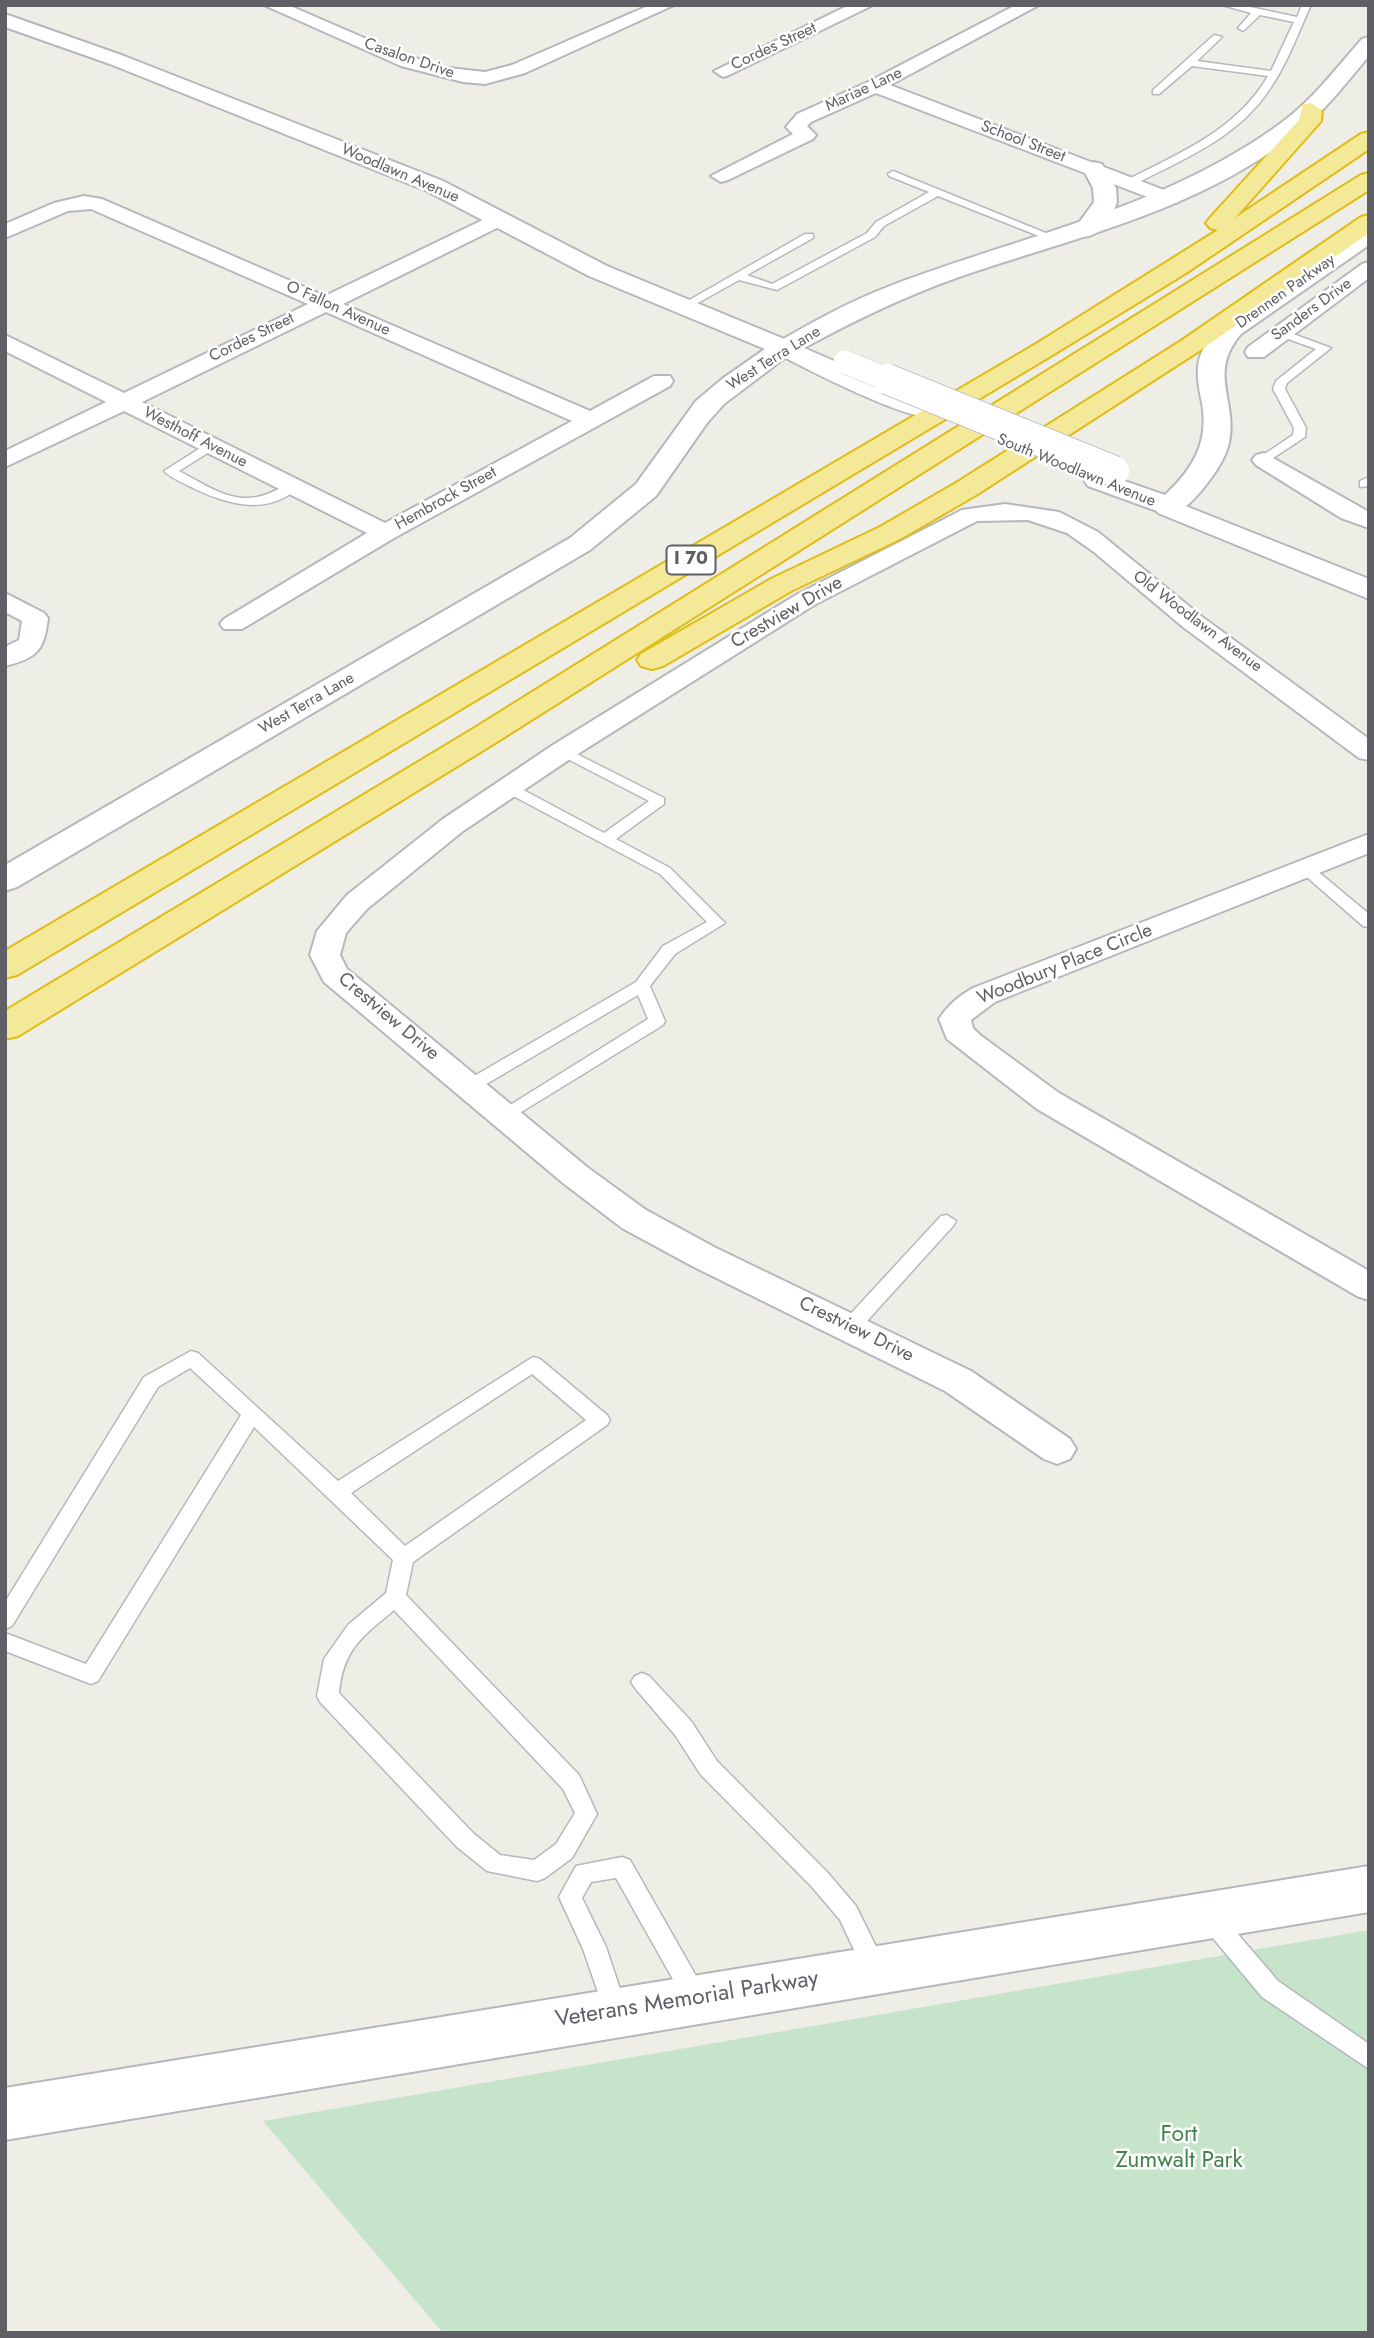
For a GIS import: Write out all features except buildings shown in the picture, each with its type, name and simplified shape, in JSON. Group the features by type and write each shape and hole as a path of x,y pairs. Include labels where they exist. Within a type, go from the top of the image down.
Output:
{"highway":[{"path":"1177,268 1310,121 1311,110"},
{"name":"I 70","path":"5,967 902,435 1177,268 1369,139"},
{"name":"I 70","path":"5,1027 484,736 1369,180"},
{"path":"484,736 566,710 781,585 890,533 966,489 1201,339 1369,222"}],"street":[{"name":"Casalon Drive","path":"273,5 322,28 453,76 485,78 515,70 665,5"},
{"name":"Cordes Street","path":"723,71 864,5"},
{"name":"Mariae Lane","path":"721,176 806,135 796,127 804,118 875,86 1030,5"},
{"name":"Woodlawn Avenue","path":"5,20 435,186 598,271 785,348"},
{"name":"West Terra Lane","path":"5,880 580,544 626,509 656,479 687,430 713,399 747,372 785,348 897,292 1085,231 1206,181 1272,141 1311,110 1369,43"},
{"name":"School Street","path":"875,86 1170,198"},
{"path":"1085,231 1107,203 1107,190 1094,169"},
{"name":"O Fallon Avenue","path":"5,232 85,201 590,420"},
{"name":"Cordes Street","path":"5,460 500,219"},
{"name":"Drennen Parkway","path":"1216,444 1217,423 1210,358 1219,341 1369,234"},
{"name":"Sanders Drive","path":"1256,352 1369,268"},
{"path":"837,366 822,343 839,320"},
{"name":"Westhoff Avenue","path":"5,342 384,533"},
{"name":"South Woodlawn Avenue","path":"785,348 837,366 1106,475 1168,507 1369,590"},
{"name":"Hembrock Street","path":"233,624 384,533 662,381"},
{"path":"1106,475 1155,481 1175,477 1189,469 1216,444"},
{"path":"1168,507 1182,496 1216,444"},
{"path":"1264,460 1350,513 1369,521"},
{"name":"Old Woodlawn Avenue","path":"1017,512 1060,521 1083,533 1168,602 1357,729 1369,752"},
{"name":"Crestview Drive","path":"1017,512 971,515 898,550 782,614 563,751 453,825 357,902 332,931 325,955 335,975 634,1219 704,1257 851,1326 958,1381 1057,1449"},
{"path":"5,601 35,618 32,645 5,658"},
{"name":"Woodbury Place Circle","path":"1369,843 984,996 963,1008 955,1019 958,1032 969,1042 1048,1101 1369,1287"},
{"name":"Veterans Memorial Parkway","path":"5,2114 616,2011 1210,1917 1369,1889"}],"lane":[{"path":"1226,5 1300,20"},
{"path":"1129,183 1219,135 1248,111 1261,96 1307,5"},
{"path":"1243,28 1257,12"},
{"path":"1156,92 1217,37"},
{"path":"1190,63 1273,74"},
{"path":"893,174 1058,240"},
{"path":"738,276 773,288 871,235 880,224 937,192"},
{"path":"683,307 809,236"},
{"path":"1264,460 1299,437 1300,428 1279,389 1282,381 1325,348 1281,333"},
{"path":"210,446 170,471 234,503 249,505 268,501 293,487"},
{"path":"563,751 659,801 605,839"},
{"path":"470,1086 642,986 669,950 717,923 665,871 509,788"},
{"path":"1305,868 1369,922"},
{"path":"506,1116 657,1021 642,986"},
{"path":"851,1326 947,1221"},
{"path":"5,1620 151,1382 191,1359 338,1492 404,1559"},
{"path":"338,1492 533,1364 600,1420 404,1559 395,1597 355,1631 331,1665 328,1696 465,1840 495,1864 537,1871 564,1851 586,1814 571,1782 395,1597"},
{"path":"5,1642 91,1675 252,1414"},
{"path":"642,1682 683,1728 709,1768 820,1880 848,1913 875,1969"},
{"path":"564,1851 584,1873"},
{"path":"584,1873 622,1867 696,1998"},
{"path":"584,1873 570,1897 594,1947 616,2011"},
{"path":"1210,1917 1270,1989 1369,2058"}],"green space":[{"name":"Fort Zumwalt Park","path":"1369,1930 1369,2333 443,2333 263,2121"}]}
